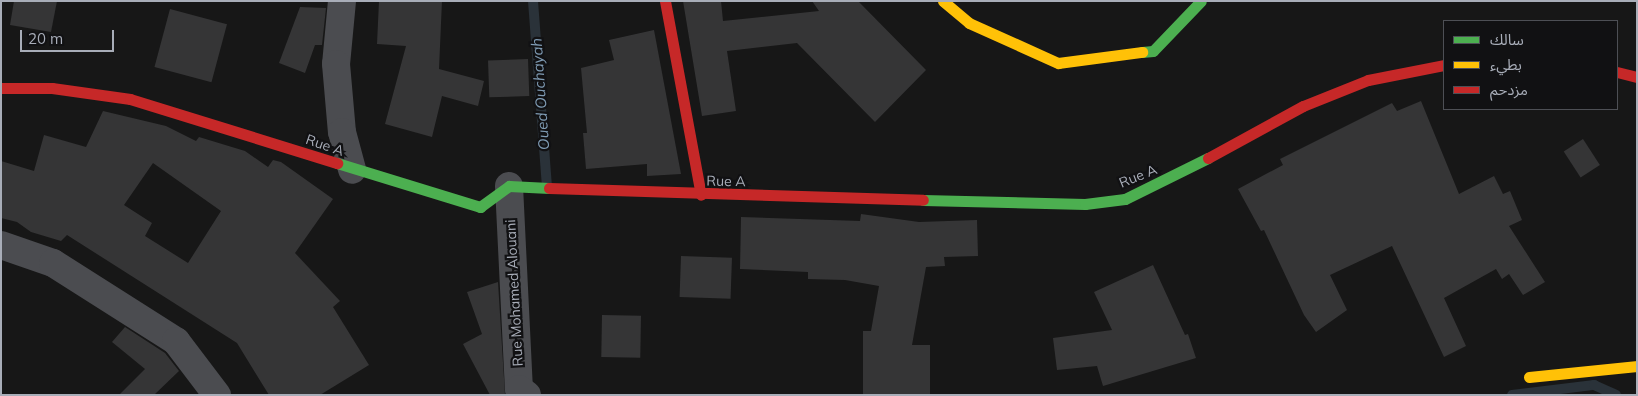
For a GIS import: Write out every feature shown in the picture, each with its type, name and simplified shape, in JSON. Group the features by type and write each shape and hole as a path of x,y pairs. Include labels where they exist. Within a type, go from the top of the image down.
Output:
{"street":[{"path":"342,1 337,72 342,132 352,170"},
{"path":"665,1 701,195"},
{"path":"943,1 969,23 1058,63 1153,51 1201,1"},
{"name":"Rue A","path":"1,88 52,88 130,99 205,120 352,170 480,207 509,186 701,195 1085,204 1125,199 1176,176 1303,106 1368,80 1443,65"},
{"path":"1618,72 1637,77"},
{"name":"Rue Mohamed Alouani","path":"509,186 519,389 527,395"},
{"path":"1,245 53,263 176,341 217,395"},
{"path":"1529,377 1637,366"}],"building":[{"path":"14,1 57,1 51,32 10,25"},
{"path":"379,1 442,1 439,69 484,81 478,106 442,96 432,137 385,124 406,46 377,44"},
{"path":"683,1 721,1 723,21 819,11 812,1 858,1 926,70 875,122 797,43 727,51 736,111 702,116"},
{"path":"300,7 326,8 322,45 315,45 305,73 279,63"},
{"path":"170,9 227,24 211,82 154,67"},
{"path":"654,30 681,174 647,176 647,164 586,169 583,133 587,133 581,68 614,60 609,40"},
{"path":"528,59 529,96 489,97 488,60"},
{"path":"1421,101 1459,194 1494,176 1503,194 1510,191 1522,220 1509,226 1545,282 1523,295 1509,274 1502,279 1496,269 1444,298 1466,346 1444,357 1392,246 1330,275 1347,310 1316,332 1304,315 1264,230 1261,231 1238,189 1283,165 1280,159 1392,103 1397,111"},
{"path":"103,111 166,126 196,141 199,137 245,151 268,167 273,160 281,162 333,199 295,253 340,301 333,307 369,365 320,395 269,395 237,343 67,235 61,241 31,232 17,222 1,218 1,161 34,171 44,135 86,147","holes":["153,163 221,211 188,263 145,236 152,223 124,205"]},
{"path":"1583,139 1600,165 1581,178 1564,152"},
{"path":"861,214 919,222 977,220 978,256 944,257 945,266 926,267 912,345 930,345 930,395 863,395 863,331 871,331 879,286 845,280 808,279 808,272 740,269 741,217 860,221"},
{"path":"681,256 732,258 731,299 680,297"},
{"path":"1153,265 1185,335 1188,334 1196,358 1103,386 1097,366 1057,370 1053,338 1112,330 1094,292"},
{"path":"498,282 505,395 490,395 463,344 482,334 467,292"},
{"path":"602,315 641,316 640,358 601,357"},
{"path":"125,327 165,353 179,371 154,395 119,395 145,369 112,342"}],"waterway":[{"name":"Oued Ouchayah","path":"533,1 547,187"},
{"path":"1512,395 1594,385 1616,395"}],"traffic: fast":[{"path":"1142,52 1153,51 1201,1"},
{"path":"923,200 1085,204 1125,199 1208,158"},
{"path":"337,163 480,207 509,186 549,188"}],"traffic: slow":[{"path":"943,1 969,23 1058,63 1142,52"},
{"path":"1529,377 1637,366"}],"traffic: jam":[{"path":"665,1 701,195"},
{"path":"1208,158 1303,106 1368,80 1443,65"},
{"path":"1618,72 1637,77"},
{"path":"1,88 52,88 130,99 337,163"},
{"path":"549,188 923,200"}]}
